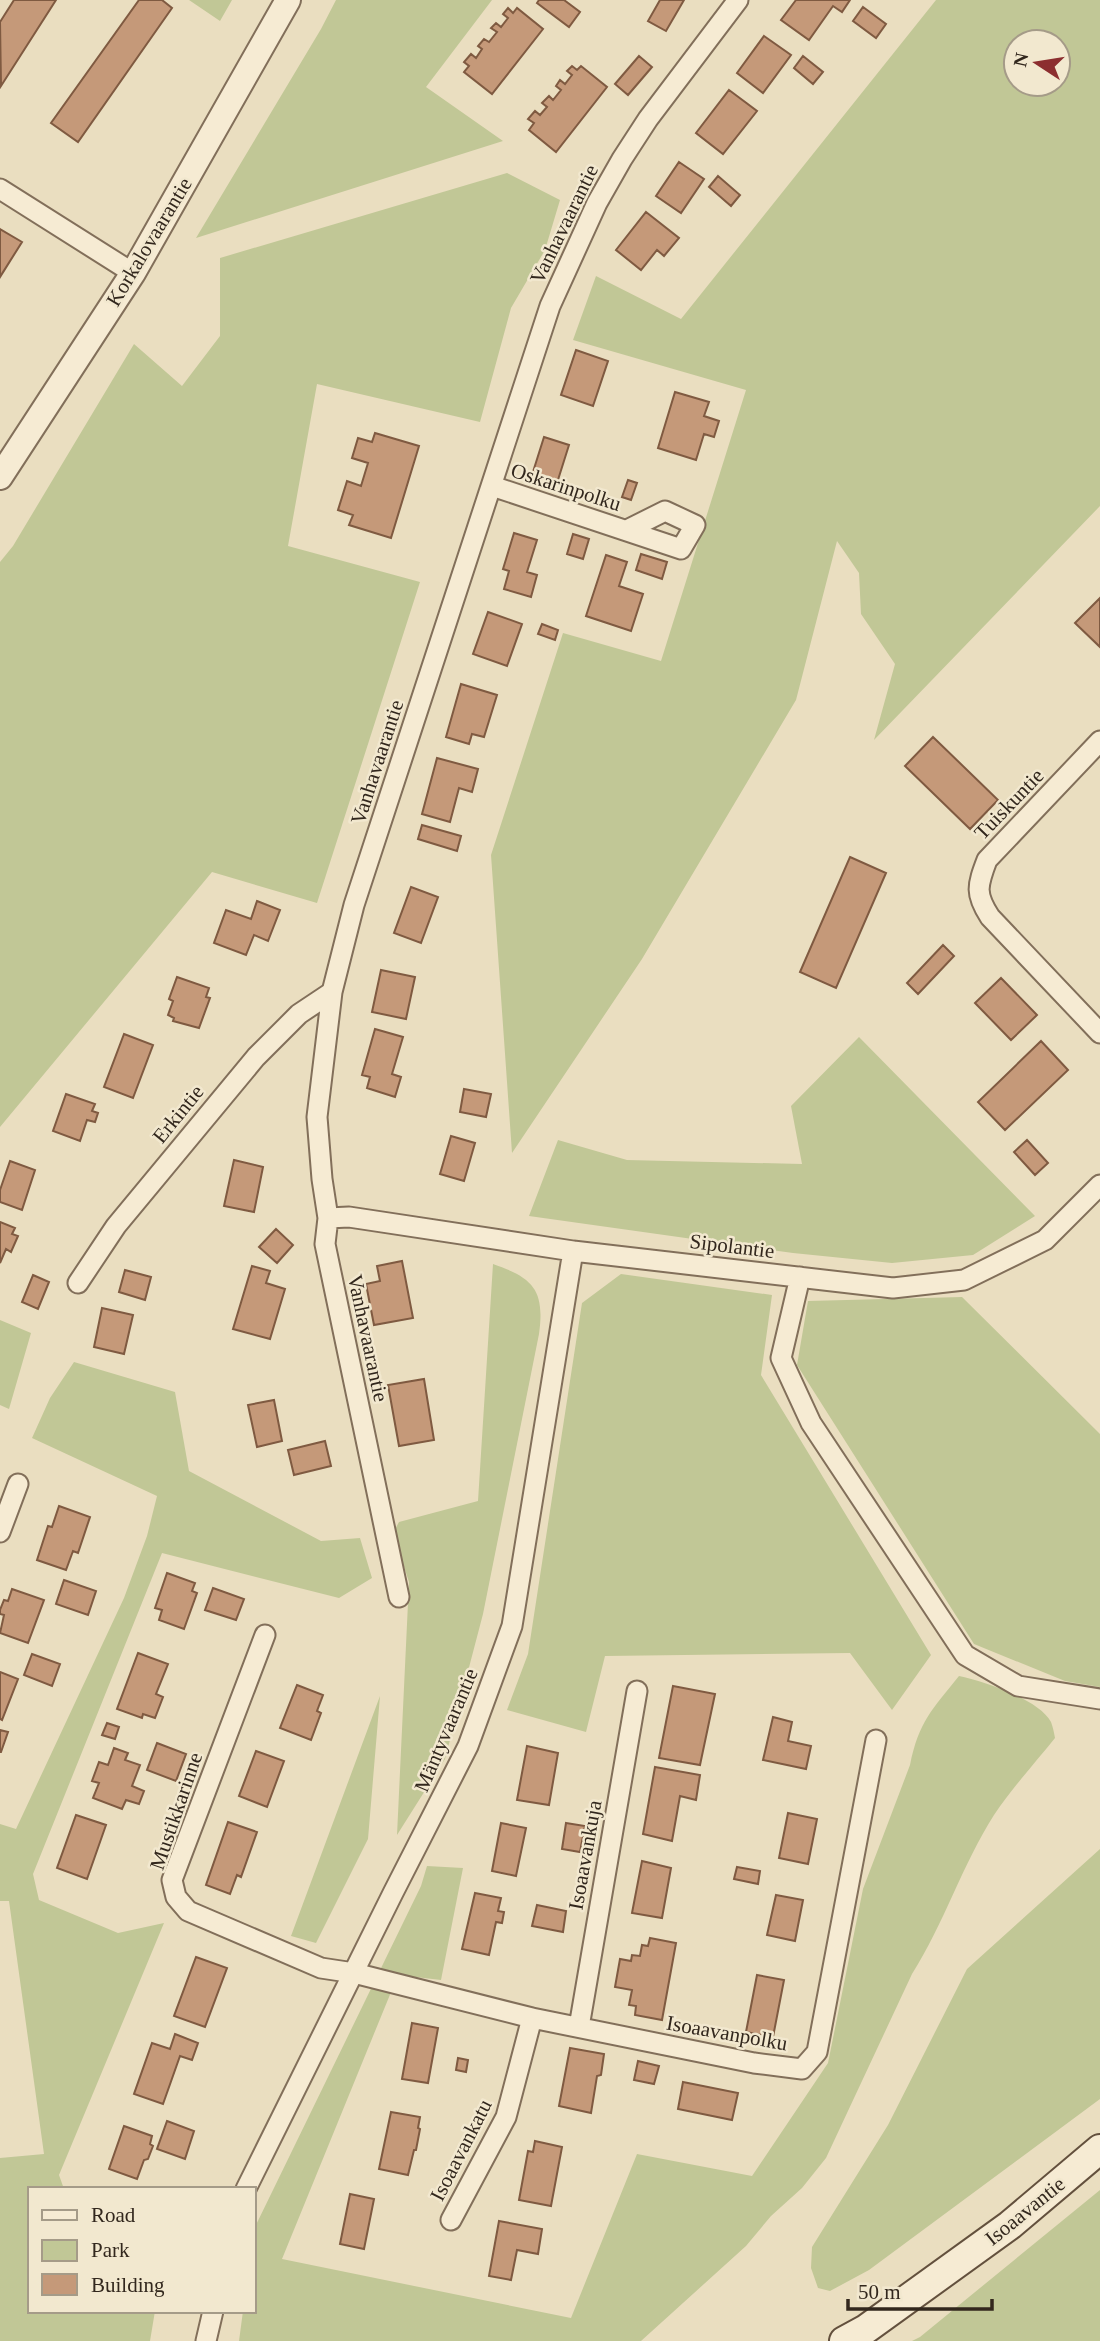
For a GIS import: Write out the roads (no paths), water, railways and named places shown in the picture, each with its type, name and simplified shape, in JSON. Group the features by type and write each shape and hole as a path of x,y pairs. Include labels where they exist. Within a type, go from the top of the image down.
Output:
{"main road":[{"name":"Isoaavantie","path":"844,2341 866,2329 1010,2225 1100,2150"}],"street":[{"name":"Korkalovaarantie","path":"0,477 133,273 288,0"},
{"name":"Vanhavaarantie","path":"399,1597 325,1244 328,1218 321,1179 317,1117 332,992 354,905 550,306 597,203 648,119 738,0"},
{"path":"0,188 133,273"},
{"name":"Oskarinpolku","path":"492,486 627,530"},
{"name":"Tuiskuntie","path":"1100,741 986,860 979,881 978,899 989,917 1100,1033"},
{"name":"Erkintie","path":"78,1283 116,1226 256,1057 299,1014 332,992"},
{"name":"Sipolantie","path":"328,1218 349,1217 573,1251 893,1288 964,1280 1045,1240 1100,1185"},
{"name":"Mäntyvaarantie","path":"247,2187 468,1746 512,1626 573,1251"},
{"path":"800,1277 781,1359 811,1423 965,1655 1018,1686 1100,1699"},
{"path":"0,1532 18,1484"},
{"name":"Mustikkarinne","path":"265,1635 172,1880 176,1897 188,1911 205,1920 321,1968 354,1973"},
{"name":"Isoaavankuja","path":"579,2027 637,1691"},
{"name":"Isoaavanpolku","path":"354,1973 532,2018 754,2063 802,2069 817,2052 876,1740"},
{"name":"Isoaavankatu","path":"451,2220 506,2117 532,2018"},
{"path":"206,2341 213,2313"}]}
